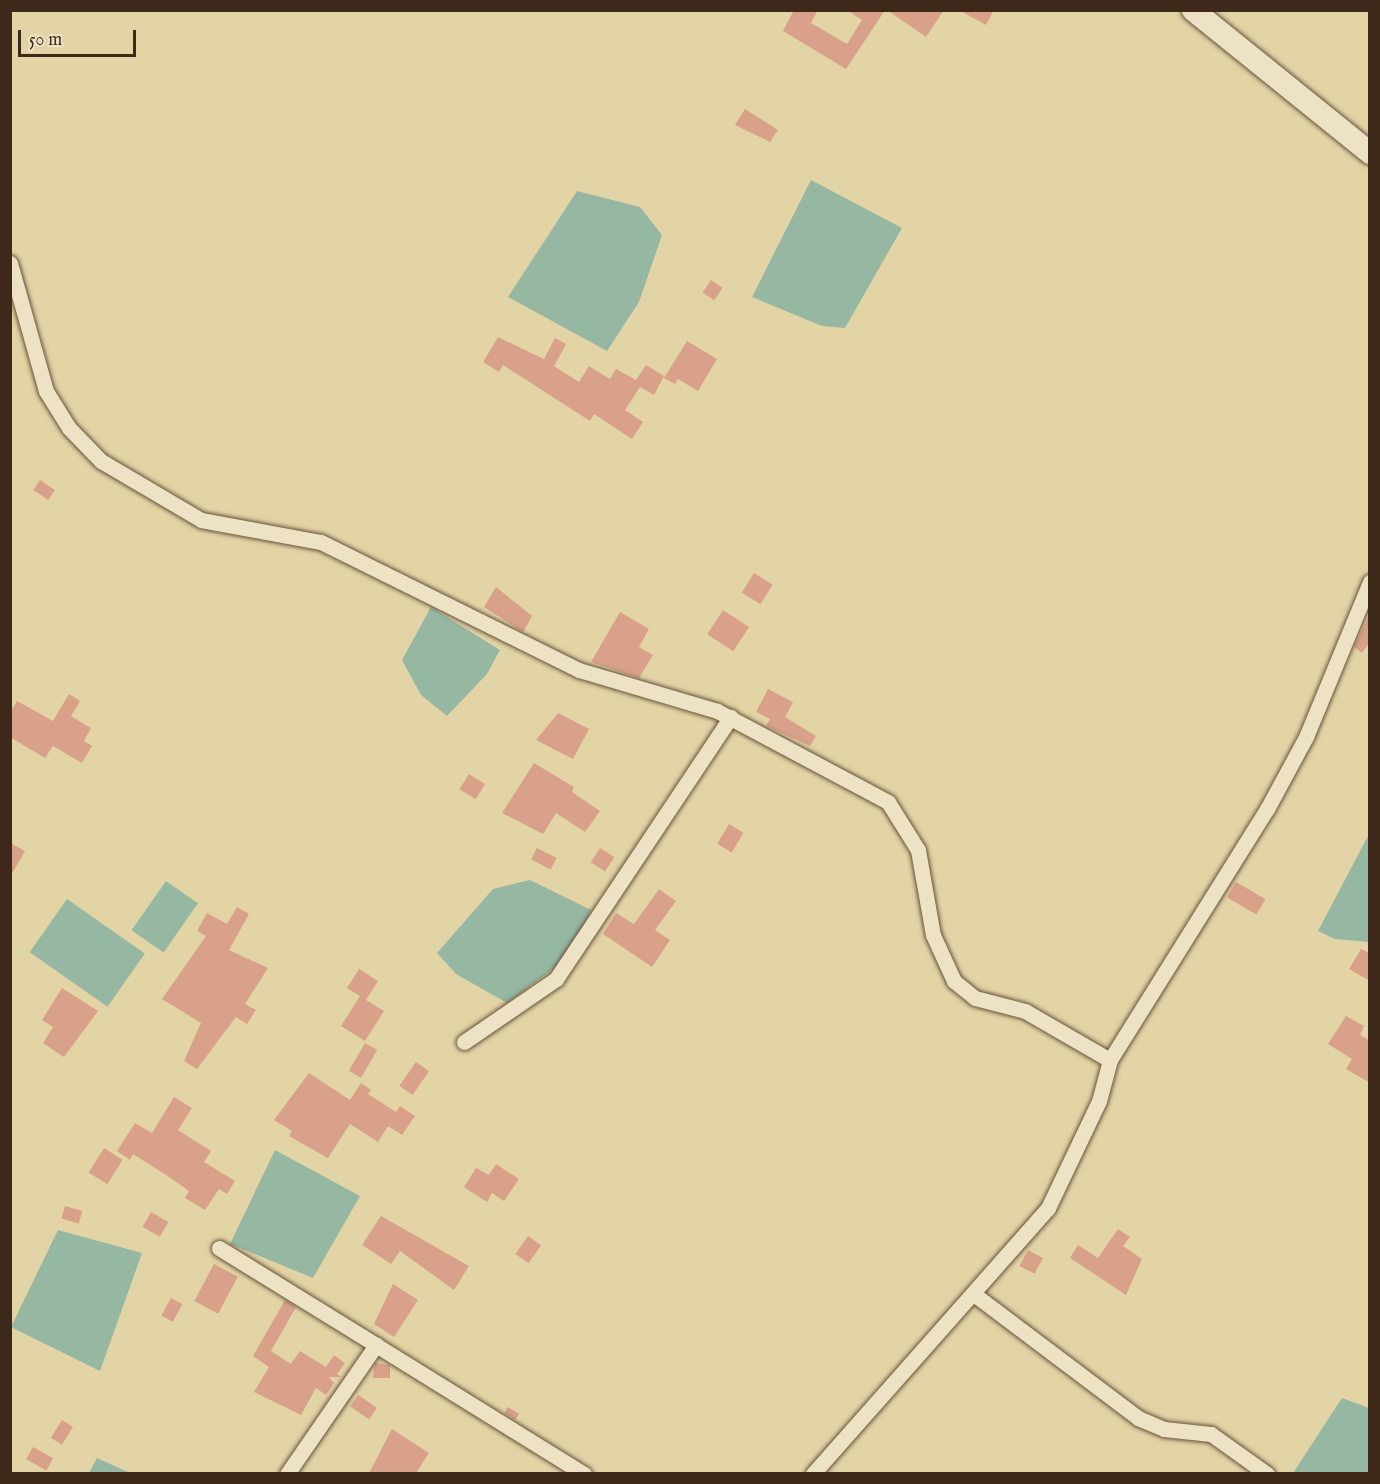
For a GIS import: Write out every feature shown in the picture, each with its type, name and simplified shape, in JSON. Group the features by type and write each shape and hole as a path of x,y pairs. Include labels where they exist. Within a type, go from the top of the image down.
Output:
{"main road":[{"path":"1193,10 1370,153"}],"street":[{"path":"10,263 20,289 46,391 69,428 101,461 171,505 231,528 321,542 579,670 731,717 888,802 918,850 933,934 963,991 1025,1011 1110,1060"},
{"path":"10,303 20,289"},
{"path":"813,1473 975,1296 1048,1208 1099,1101 1110,1060 1273,798 1306,737 1370,582"},
{"path":"464,1042 556,979 731,717"},
{"path":"219,1248 584,1473"},
{"path":"975,1296 1138,1418 1164,1429 1211,1434 1268,1473"},
{"path":"288,1473 376,1346"}],"shaded area":[{"path":"811,180 902,228 845,328 822,326 752,297"},
{"path":"577,191 640,207 662,235 639,302 607,351 508,297"},
{"path":"431,607 500,650 487,674 447,716 421,695 402,660"},
{"path":"1369,834 1369,942 1335,939 1318,931"},
{"path":"530,880 591,910 572,955 507,1003 456,974 437,953 493,889"},
{"path":"166,881 198,903 164,953 132,930"},
{"path":"67,899 145,953 108,1007 30,952"},
{"path":"275,1150 360,1196 313,1278 230,1244"},
{"path":"58,1230 142,1253 100,1371 11,1327"},
{"path":"1342,1398 1369,1408 1369,1473 1293,1473"},
{"path":"97,1458 130,1473 89,1473"}],"building":[{"path":"794,10 818,10 811,23 847,44 862,20 847,10 885,10 846,69 783,31"},
{"path":"887,10 944,10 926,37"},
{"path":"959,10 994,10 986,25"},
{"path":"745,109 778,130 770,142 735,125"},
{"path":"711,280 723,288 714,300 703,292"},
{"path":"498,337 544,359 555,338 566,344 554,366 579,382 589,366 610,379 616,369 636,380 646,365 664,376 654,395 640,387 625,410 643,422 632,439 594,414 590,421 503,365 499,372 483,362"},
{"path":"687,341 717,359 698,391 678,379 675,384 664,378"},
{"path":"40,480 55,490 48,500 33,490"},
{"path":"754,573 773,585 760,604 742,593"},
{"path":"496,587 532,616 523,632 484,607"},
{"path":"723,610 749,627 733,651 707,634"},
{"path":"620,612 649,629 639,647 653,655 639,678 591,662"},
{"path":"1370,614 1370,642 1362,653 1354,647"},
{"path":"768,689 793,702 785,717 816,736 810,746 766,726 770,719 756,712"},
{"path":"69,694 80,701 71,716 91,728 84,741 92,746 82,763 53,746 45,758 10,737 10,713 17,701 53,721"},
{"path":"558,713 589,729 573,759 536,740"},
{"path":"534,763 574,787 572,792 600,811 585,832 556,813 543,834 502,813"},
{"path":"469,774 485,784 476,799 459,789"},
{"path":"729,824 744,833 732,852 717,844"},
{"path":"10,843 25,851 10,877"},
{"path":"537,848 557,858 551,870 531,860"},
{"path":"600,848 614,857 605,872 591,862"},
{"path":"1236,882 1265,899 1256,915 1227,898"},
{"path":"659,889 676,901 655,930 670,940 652,967 603,934 616,913 634,924"},
{"path":"237,907 249,914 229,950 268,968 245,1004 256,1010 247,1024 236,1017 197,1069 184,1061 201,1023 162,999 206,936 197,931 207,913 227,924"},
{"path":"1361,949 1370,953 1370,981 1349,969"},
{"path":"359,969 378,981 366,1000 384,1011 365,1041 341,1026 360,996 347,988"},
{"path":"62,988 98,1011 64,1057 43,1043 53,1027 42,1020"},
{"path":"1346,1016 1364,1026 1360,1035 1370,1041 1370,1083 1346,1069 1352,1059 1328,1044"},
{"path":"365,1043 377,1050 361,1078 349,1071"},
{"path":"416,1062 429,1071 412,1095 399,1086"},
{"path":"309,1073 350,1100 361,1083 371,1090 368,1094 396,1112 400,1106 415,1116 402,1135 388,1126 378,1142 350,1124 328,1158 289,1136 292,1131 274,1120"},
{"path":"174,1097 192,1108 178,1130 211,1151 204,1162 235,1181 227,1194 219,1189 205,1210 185,1198 189,1191 166,1175 133,1154 130,1160 117,1151 135,1123 152,1133"},
{"path":"104,1148 123,1160 107,1184 89,1173"},
{"path":"496,1164 519,1179 504,1201 492,1193 487,1202 464,1187 476,1168 489,1175"},
{"path":"65,1206 82,1211 79,1223 61,1218"},
{"path":"151,1212 168,1222 160,1237 142,1227"},
{"path":"381,1216 469,1266 454,1290 400,1251 391,1264 362,1245"},
{"path":"1118,1229 1130,1237 1123,1246 1142,1259 1126,1295 1070,1258 1078,1245 1098,1258"},
{"path":"528,1236 541,1245 528,1263 515,1254"},
{"path":"1028,1250 1043,1258 1035,1274 1020,1266"},
{"path":"214,1264 238,1277 218,1314 194,1301"},
{"path":"393,1284 418,1300 394,1337 374,1324"},
{"path":"171,1298 182,1304 173,1322 161,1315"},
{"path":"285,1300 296,1307 271,1351 291,1364 300,1351 326,1367 334,1355 345,1363 337,1374 341,1377 329,1377 334,1383 326,1395 316,1388 301,1415 254,1392 269,1367 253,1356"},
{"path":"375,1363 390,1365 390,1378 373,1378"},
{"path":"358,1395 377,1408 369,1419 350,1407"},
{"path":"508,1407 519,1414 515,1420 504,1413"},
{"path":"62,1420 73,1427 62,1445 51,1438"},
{"path":"392,1429 429,1453 416,1473 369,1473"},
{"path":"33,1447 53,1458 46,1470 26,1459"}]}
